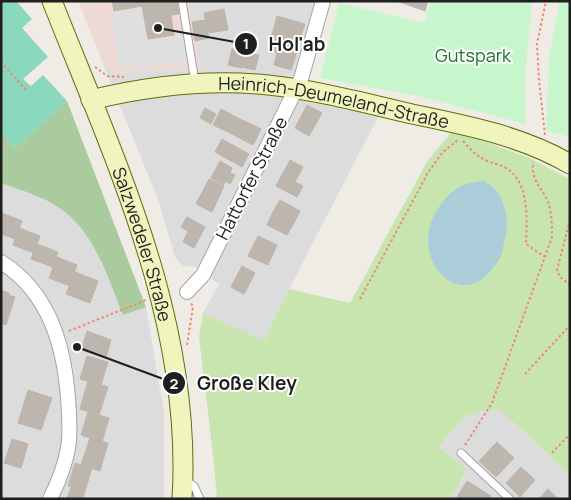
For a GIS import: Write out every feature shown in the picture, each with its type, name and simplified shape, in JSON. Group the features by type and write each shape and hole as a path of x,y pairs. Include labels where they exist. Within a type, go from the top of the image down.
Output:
{"street":[{"name":"Salzwedeler Straße","path":"52,1 123,178 142,230 161,294 174,358 181,426 182,499"},
{"name":"Hattorfer Straße","path":"187,292 203,275 301,79 324,1"},
{"name":"Heinrich-Deumeland-Straße","path":"92,100 142,89 196,83 267,85 296,89 434,118 508,137 539,148 570,164"},
{"path":"1,262 29,284 40,300 57,336 64,361 70,426 68,447 64,468 50,499"}],"lane":[{"path":"182,1 196,83"},
{"path":"461,453 510,499"},
{"path":"183,479 194,486 200,499"}],"path":[{"path":"545,135 537,44 546,1"},
{"path":"1,62 26,90"},
{"path":"360,299 429,171 443,152 461,138 475,154 488,162 502,166 512,172 520,183 524,195 526,244 545,257"},
{"path":"461,453 492,403 552,237 551,215 548,202 534,179 532,170 534,159"},
{"path":"570,220 557,270 560,277 570,285"},
{"path":"57,336 161,294"},
{"path":"525,374 570,325"},
{"path":"552,453 570,434"}],"shaded area":[{"path":"78,1 188,1 201,72 178,69 117,73 109,69 102,61"},
{"path":"188,1 315,1 287,98 379,115 289,289 264,342 203,313 219,284 195,267 183,266 175,257 159,202 102,61 109,69 117,73 178,69 200,72"},
{"path":"142,6 148,39 183,33 187,61 135,69 134,64 119,66 110,11"},
{"path":"1,183 39,197 59,207 76,221 94,244 123,315 146,307 164,413 164,499 1,499"},
{"path":"499,409 570,475 570,499 450,499 467,469 439,449 464,417 482,411"}],"green space":[{"path":"1,1 16,1 32,19 22,28 48,57 23,79 31,86 43,75 67,101 15,148 1,133"},
{"name":"Gutspark","path":"431,1 532,1 525,78 526,124 418,96 320,78 339,3 425,23"},
{"path":"560,1 570,1 570,137 546,130 549,59"},
{"path":"67,101 146,307 123,315 105,270 91,242 71,217 45,200 1,183 1,133 15,148"},
{"path":"453,130 529,158 570,179 570,475 499,409 482,411 464,417 439,448 467,469 450,499 217,499 199,337 203,313 264,341 289,289 350,303 428,160"}],"water":[{"path":"484,181 497,191 506,213 507,229 501,256 492,269 478,281 464,285 451,282 439,272 431,258 428,241 431,222 442,203 451,193 465,185"}],"building":[{"path":"112,1 177,1 179,14 171,15 174,35 148,39 142,6 114,11"},
{"path":"397,1 428,1 425,11"},
{"path":"224,9 228,30 208,33 204,13"},
{"path":"277,16 305,24 301,36 274,28"},
{"path":"205,20 209,38 195,41 192,22"},
{"path":"274,28 301,36 298,46 271,38"},
{"path":"274,39 298,46 295,58 271,51"},
{"path":"232,49 245,53 241,68 228,65"},
{"path":"245,52 259,55 255,70 241,67"},
{"path":"277,53 295,58 291,70 274,65"},
{"path":"307,105 322,113 309,136 295,128"},
{"path":"205,108 216,114 211,124 200,118"},
{"path":"221,109 238,118 230,133 213,125"},
{"path":"238,118 261,129 253,145 230,133"},
{"path":"222,139 249,154 242,167 215,152"},
{"path":"290,160 303,167 295,182 303,186 297,197 276,186"},
{"path":"220,161 232,168 230,173 235,175 230,184 225,181 224,185 211,178"},
{"path":"209,179 224,186 212,212 196,204"},
{"path":"280,200 300,211 294,223 273,212"},
{"path":"273,212 294,223 287,235 267,225"},
{"path":"2,213 22,221 15,239 1,234"},
{"path":"187,217 205,227 194,248 183,242 188,231 181,227"},
{"path":"19,228 40,236 34,253 13,245"},
{"path":"258,236 277,245 268,265 248,256"},
{"path":"37,244 58,252 53,267 31,259"},
{"path":"57,257 77,265 70,286 49,278"},
{"path":"242,266 255,273 244,294 231,287"},
{"path":"75,272 98,281 90,303 66,294"},
{"path":"1,290 15,297 6,325 1,323"},
{"path":"87,331 111,340 106,358 81,350"},
{"path":"87,356 108,362 101,385 80,379"},
{"path":"88,381 108,387 99,415 80,409"},
{"path":"28,390 52,398 41,430 18,423"},
{"path":"88,412 109,418 102,442 81,435"},
{"path":"90,438 108,443 100,471 81,465"},
{"path":"12,439 28,444 21,468 4,463"},
{"path":"497,442 514,458 496,477 479,461"},
{"path":"75,463 92,468 85,491 68,486"},
{"path":"521,467 535,480 520,497 506,483"},
{"path":"467,481 491,496 490,499 459,499 457,497"},
{"path":"71,487 85,491 82,499 67,499"},
{"path":"548,489 558,499 539,499"}],"place":[{"name":"Hol'ab","path":"158,28"},
{"name":"Große Kley","path":"77,347"}]}
